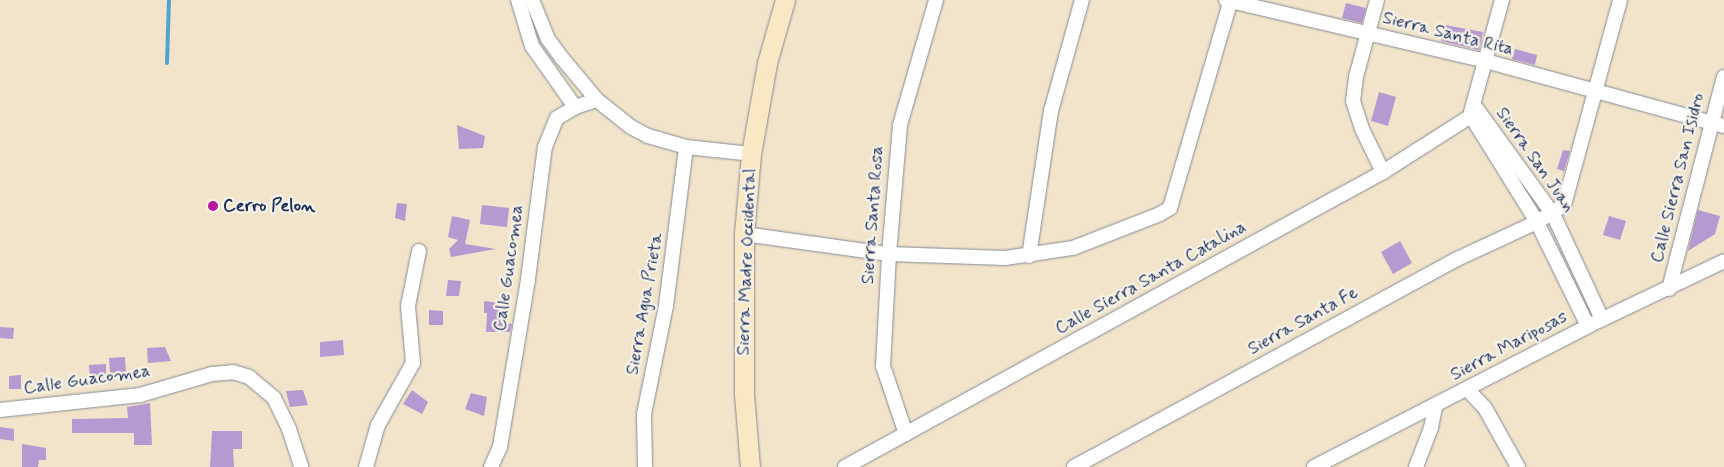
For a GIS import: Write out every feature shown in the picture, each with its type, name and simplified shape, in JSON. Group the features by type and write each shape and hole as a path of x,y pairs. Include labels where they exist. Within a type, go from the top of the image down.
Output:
{"street":[{"path":"518,0 532,46 575,106"},
{"path":"532,0 548,39 597,100 648,136 686,147 751,154"},
{"name":"Sierra Madre Occidental","path":"750,467 744,394 744,234 751,154 767,63 785,0"},
{"name":"Sierra Santa Rosa","path":"906,434 883,366 889,254 900,125 936,0"},
{"path":"1028,256 1049,120 1082,0"},
{"path":"744,234 889,254 1028,256 1100,239 1170,208 1229,0"},
{"name":"Sierra Santa Rita","path":"1229,0 1486,61 1718,125"},
{"path":"1377,0 1356,77 1353,101 1383,172"},
{"path":"1472,110 1502,0"},
{"path":"1553,214 1564,205 1597,92 1620,0"},
{"name":"Calle Sierra San Isidro","path":"1669,289 1718,125 1724,77"},
{"name":"Calle Guacomea","path":"491,467 500,448 528,279 545,147 557,118 575,106 597,100"},
{"name":"Calle Sierra Santa Catalina","path":"845,467 1383,172 1472,110"},
{"name":"Sierra San Juan","path":"1472,110 1553,214 1602,319"},
{"name":"Sierra San Juan","path":"1472,110 1537,222 1588,326"},
{"name":"Sierra Agua Prieta","path":"645,467 644,414 666,306 686,147"},
{"name":"Sierra Santa Fe","path":"1074,467 1455,260 1553,214"},
{"path":"366,467 378,425 412,363 408,306 419,251"},
{"name":"Sierra Mariposas","path":"1314,467 1468,390 1588,326 1669,289 1724,261"},
{"name":"Calle Guacomea","path":"0,410 140,395 212,374 233,372 249,377 274,398 289,429 301,467"},
{"path":"1468,390 1485,408 1518,467"},
{"path":"1416,467 1431,428 1434,407"}],"building":[{"path":"1346,3 1366,8 1362,23 1342,18"},
{"path":"1445,25 1483,32 1479,50 1441,41"},
{"path":"1515,49 1537,55 1535,65 1512,59"},
{"path":"1379,92 1396,97 1388,126 1371,121"},
{"path":"457,125 485,136 483,148 459,149"},
{"path":"1563,150 1570,151 1564,171 1557,169"},
{"path":"397,203 407,204 405,221 395,218"},
{"path":"482,205 509,208 507,227 480,224"},
{"path":"1698,210 1720,216 1715,234 1688,251"},
{"path":"452,216 470,220 465,244 496,249 451,257 449,249 458,240 448,237"},
{"path":"1609,216 1626,221 1620,240 1603,235"},
{"path":"1400,241 1412,263 1393,274 1381,252"},
{"path":"448,280 461,281 459,296 446,296"},
{"path":"484,301 499,303 501,323 512,324 510,332 486,332 487,313 484,313"},
{"path":"429,310 443,311 443,325 429,325"},
{"path":"0,327 14,328 13,339 0,338"},
{"path":"343,340 344,355 320,357 320,342"},
{"path":"165,347 171,361 148,363 147,348"},
{"path":"125,357 126,373 110,373 109,358"},
{"path":"106,364 106,379 90,379 89,365"},
{"path":"21,375 21,389 9,389 9,376"},
{"path":"303,390 308,405 290,407 286,391"},
{"path":"412,390 428,402 422,414 403,404"},
{"path":"471,393 487,397 484,416 465,409"},
{"path":"150,403 152,445 134,445 134,433 72,433 72,419 128,418 127,407"},
{"path":"0,427 14,429 14,441 0,439"},
{"path":"212,431 242,431 242,449 233,449 234,467 210,467"},
{"path":"22,444 46,448 46,460 39,460 38,467 22,467"}],"waterway":[{"path":"167,63 169,0"}],"place":[{"name":"Cerro Pelon","path":"213,206"}]}
